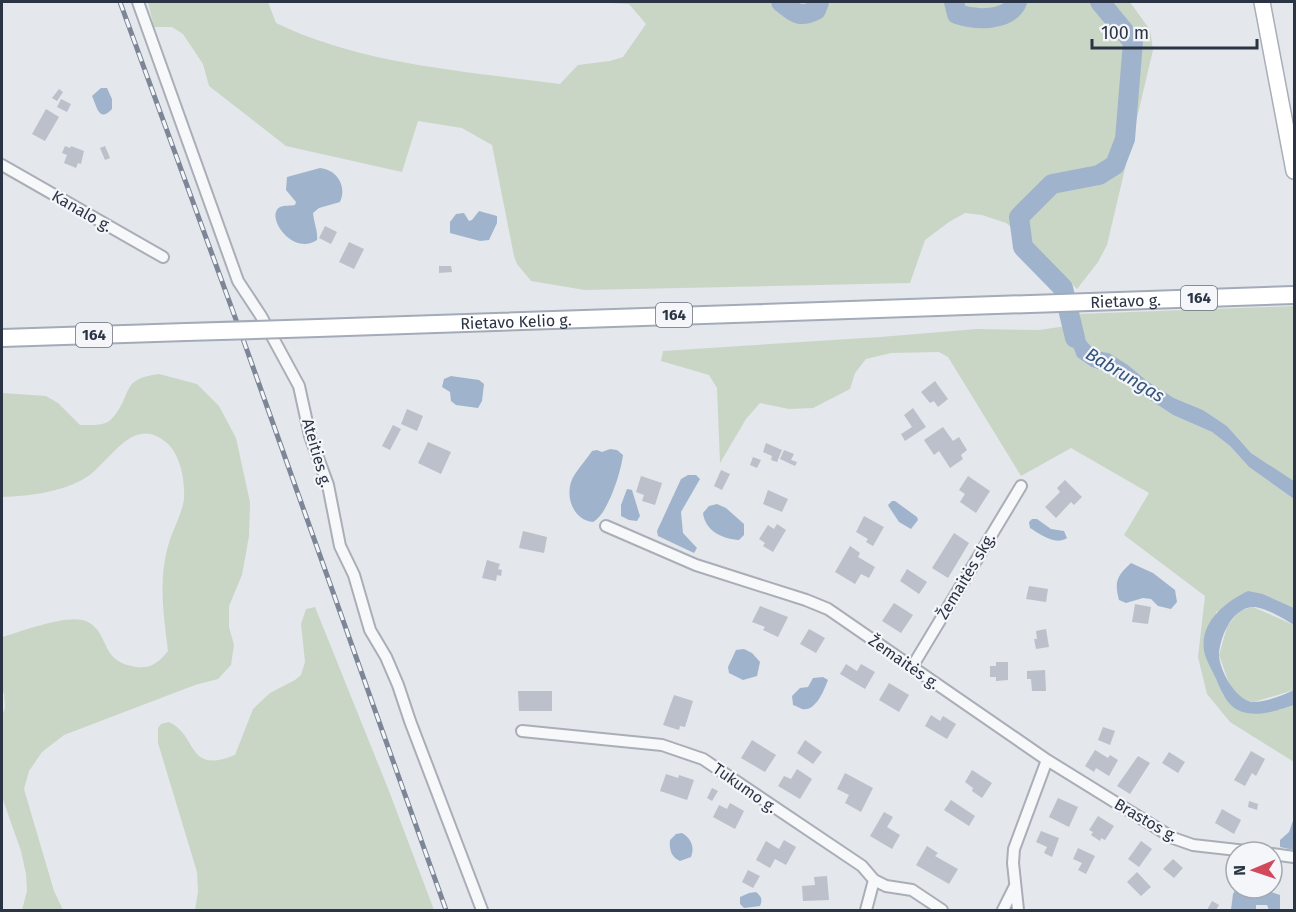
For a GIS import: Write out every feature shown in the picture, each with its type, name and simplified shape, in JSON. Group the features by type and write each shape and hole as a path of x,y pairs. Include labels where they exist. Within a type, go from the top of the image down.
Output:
{"main road":[{"path":"1262,2 1294,171"},
{"name":"Rietavo g.","path":"1030,303 1294,295"},
{"name":"Rietavo Kelio g.","path":"2,338 1030,303"}],"street":[{"name":"Ateities g.","path":"138,2 238,280 261,316 298,386 310,436 328,485 340,546 354,575 370,630 386,657 398,685 482,910"},
{"name":"Kanalo g.","path":"2,165 163,257"},
{"name":"Žemaitės skg.","path":"912,667 1021,486"},
{"name":"Žemaitės g.","path":"606,526 696,565 828,609 1047,760"},
{"name":"Tukumo g.","path":"522,731 662,745 703,759 862,866 873,880 886,886 912,890 942,910"},
{"name":"Brastos g.","path":"1047,760 1173,838 1193,845 1224,848"},
{"path":"1018,910 1014,849 1047,760"},
{"path":"866,910 873,880"},
{"path":"1003,910 1015,885"}],"green space":[{"path":"148,2 268,2 276,23 344,48 451,70 560,84 578,65 623,57 646,24 629,4 587,2 1130,2 1150,30 1153,50 1107,245 1098,262 1077,289 1028,240 1006,223 982,215 965,213 925,240 910,283 585,290 531,281 517,264 492,145 462,128 418,121 402,172 286,146 209,86 203,64 183,34 172,27 154,27"},
{"path":"1294,306 1294,481 1251,453 1227,426 1203,410 1174,398 1109,353 1096,351 1087,342 1080,329 1078,314"},
{"path":"1066,326 1077,357 1090,367 1108,372 1173,415 1212,432 1230,446 1249,467 1294,499 1294,608 1263,594 1216,612 1215,677 1224,697 1280,710 1294,705 1294,762 1230,722 1207,694 1198,657 1205,596 1124,535 1149,493 1071,448 1021,476 948,357 939,352 891,353 866,359 855,373 850,389 813,408 789,409 760,403 746,419 720,463 717,388 709,375 661,361 663,351 977,329 1039,330"},
{"path":"159,374 197,384 219,406 236,438 250,502 249,536 242,575 229,606 229,627 234,645 231,665 218,679 195,685 64,735 42,752 29,771 24,789 54,891 63,910 22,910 27,891 26,874 21,851 2,797 2,717 5,707 2,692 2,637 58,621 80,620 95,627 117,660 137,667 151,666 158,661 168,651 163,599 165,559 183,505 184,492 181,469 172,448 154,435 142,434 121,444 82,480 43,493 2,497 2,393 46,396 58,403 80,425 98,425 108,422 115,415 133,383 147,376"},
{"path":"315,607 434,910 195,910 198,892 197,872 158,743 158,728 161,724 169,722 185,735 200,757 208,760 219,760 235,755 253,709 270,693 301,675 305,662 301,624 306,609"},
{"path":"1253,607 1294,625 1294,690 1254,702 1242,699 1230,686 1219,655 1227,627 1239,611"}],"water":[{"path":"101,88 107,88 112,99 112,109 104,114 99,112 92,96"},
{"path":"320,168 336,176 341,185 342,196 340,202 319,208 313,213 317,240 308,244 299,243 291,239 278,226 276,212 280,207 295,205 296,202 286,190 287,177"},
{"path":"479,211 497,216 497,223 489,240 480,241 450,233 450,222 456,214 464,213 469,221"},
{"path":"1063,314 1078,314 1080,329 1087,342 1096,351 1109,353 1174,398 1203,410 1227,426 1251,453 1294,481 1294,499 1249,467 1230,446 1212,432 1173,415 1108,372 1091,367 1077,357"},
{"path":"451,376 479,380 484,384 482,401 478,408 456,405 451,401 450,392 442,387 444,379"},
{"path":"610,449 617,450 623,455 617,482 599,518 593,522 585,520 579,516 571,504 571,481 592,451 602,452"},
{"path":"688,475 696,475 700,479 681,512 683,533 697,548 694,553 658,536 657,531 681,479"},
{"path":"627,489 632,490 640,516 637,521 621,516 621,505"},
{"path":"892,501 917,517 918,520 911,529 899,522 888,505"},
{"path":"717,504 726,508 744,524 744,535 739,540 721,536 707,525 703,513 709,506"},
{"path":"1037,519 1051,529 1064,531 1067,538 1058,541 1043,536 1030,528 1029,522"},
{"path":"1131,563 1153,573 1175,590 1177,602 1171,609 1158,606 1151,599 1143,598 1126,603 1119,600 1118,579"},
{"path":"1248,591 1263,594 1294,608 1294,625 1257,607 1245,609 1233,618 1222,638 1219,659 1225,675 1229,683 1247,701 1259,702 1294,690 1294,705 1253,714 1235,709 1228,702 1206,658 1204,646 1204,636 1214,617 1229,602"},
{"path":"744,649 752,653 760,662 757,676 743,680 729,673 728,667 736,650"},
{"path":"823,677 828,680 815,704 807,709 793,705 792,696 800,688 808,687 813,678"},
{"path":"1294,818 1294,850 1284,848 1284,840 1280,840 1289,832"},
{"path":"682,833 690,840 693,850 691,857 680,861 671,852 670,840 676,834"},
{"path":"756,892 761,898 760,906 744,908 740,904 740,897"},
{"path":"1232,900 1280,900 1280,910 1269,910 1267,905 1256,905 1256,910 1231,910"}],"building":[{"path":"59,89 63,92 57,101 52,98"},
{"path":"61,99 71,104 67,112 57,107"},
{"path":"46,109 59,117 45,141 32,134"},
{"path":"65,146 84,151 81,164 78,163 76,168 64,163 67,155 62,153"},
{"path":"105,146 110,158 105,160 100,148"},
{"path":"325,226 337,232 331,244 319,238"},
{"path":"349,242 364,249 354,269 339,262"},
{"path":"439,266 451,266 452,272 439,273"},
{"path":"935,381 948,399 938,407 934,401 930,403 921,392"},
{"path":"913,408 926,427 905,441 901,434 912,427 904,415"},
{"path":"407,409 423,416 417,431 401,424"},
{"path":"393,425 401,429 390,450 382,446"},
{"path":"943,427 953,441 959,437 967,450 961,455 963,459 950,468 939,451 934,455 924,440"},
{"path":"428,442 451,452 441,474 418,463"},
{"path":"766,443 782,450 777,462 771,460 772,456 763,452"},
{"path":"784,450 794,454 791,460 797,462 795,466 780,459"},
{"path":"753,457 761,460 757,468 750,465"},
{"path":"721,470 730,474 722,490 714,486"},
{"path":"641,476 662,483 655,505 642,501 644,495 636,492"},
{"path":"968,476 990,491 976,513 960,502 965,494 959,490"},
{"path":"1065,480 1082,497 1074,505 1071,502 1056,518 1045,507 1060,492 1057,488"},
{"path":"768,490 788,499 782,512 763,504"},
{"path":"864,516 884,527 873,546 866,542 868,539 856,532"},
{"path":"777,524 786,530 773,552 763,546 765,543 759,539 768,525 774,529"},
{"path":"523,531 547,537 544,553 519,548"},
{"path":"954,533 969,543 948,578 932,568"},
{"path":"850,546 860,553 858,557 875,567 869,578 861,574 855,584 835,572"},
{"path":"487,560 500,564 498,569 502,570 501,576 497,575 496,581 482,578"},
{"path":"907,569 927,582 919,594 900,581"},
{"path":"1029,586 1048,589 1046,602 1026,599"},
{"path":"894,603 913,615 901,633 882,621"},
{"path":"1135,604 1151,607 1148,624 1132,622"},
{"path":"760,606 788,617 778,637 763,630 765,627 752,622"},
{"path":"809,629 825,638 816,653 800,644"},
{"path":"1046,629 1049,647 1036,649 1034,639 1037,639 1036,631"},
{"path":"996,662 1008,662 1008,680 996,681 996,677 990,677 990,666 996,666"},
{"path":"846,664 857,671 861,664 875,672 865,689 840,674"},
{"path":"1045,670 1046,691 1032,691 1031,679 1027,679 1027,671"},
{"path":"889,683 909,695 899,712 879,700"},
{"path":"518,691 552,691 552,711 519,711"},
{"path":"674,695 693,701 685,727 680,726 679,730 663,725"},
{"path":"931,715 940,721 943,716 956,724 947,739 925,726"},
{"path":"1103,727 1115,731 1110,745 1098,740"},
{"path":"752,740 776,755 765,772 741,758"},
{"path":"805,740 822,752 813,764 797,753"},
{"path":"1095,750 1108,758 1110,755 1118,760 1109,776 1096,768 1094,772 1085,766"},
{"path":"1251,751 1265,759 1256,776 1252,773 1245,786 1234,780"},
{"path":"1169,752 1185,762 1178,773 1162,763"},
{"path":"1138,756 1150,763 1130,794 1117,786"},
{"path":"797,769 812,779 800,799 778,786 784,776 791,779"},
{"path":"972,770 992,783 982,798 965,782"},
{"path":"845,773 873,788 861,812 845,803 849,795 837,789"},
{"path":"666,774 694,780 687,800 660,791"},
{"path":"712,788 718,791 712,801 707,798"},
{"path":"1058,798 1078,807 1069,827 1049,817"},
{"path":"951,800 975,816 969,826 944,810"},
{"path":"1249,801 1258,804 1257,810 1248,807"},
{"path":"730,803 744,811 735,829 713,817 719,805 727,809"},
{"path":"1222,809 1241,820 1234,834 1215,823"},
{"path":"884,812 893,817 887,827 900,835 892,849 870,836"},
{"path":"1098,816 1114,826 1105,840 1101,838 1100,841 1091,835 1093,832 1089,830"},
{"path":"1041,831 1059,838 1052,857 1044,853 1047,847 1036,842"},
{"path":"784,840 796,847 786,865 775,859 770,868 756,860 766,841 779,849"},
{"path":"1141,841 1152,849 1139,867 1128,859"},
{"path":"927,846 938,853 935,856 958,869 949,884 916,865"},
{"path":"1078,848 1095,856 1086,874 1078,870 1082,863 1073,859"},
{"path":"1173,859 1183,868 1174,878 1163,869"},
{"path":"748,870 760,876 753,888 742,882"},
{"path":"1137,872 1151,887 1141,896 1127,882"},
{"path":"827,876 829,900 803,901 802,886 815,885 814,877"},
{"path":"1212,901 1219,905 1216,910 1207,910"}],"waterway":[{"name":"Babrungas","path":"781,2 801,14 816,10 819,2"},
{"name":"Babrungas","path":"954,2 957,14 982,18 1006,13 1013,9 1017,2"},
{"name":"Babrungas","path":"1075,338 1063,288 1023,247 1019,217 1052,184 1099,175 1115,165 1125,139 1133,42 1100,2"}],"railway":[{"path":"120,2 243,339 446,910"}]}
